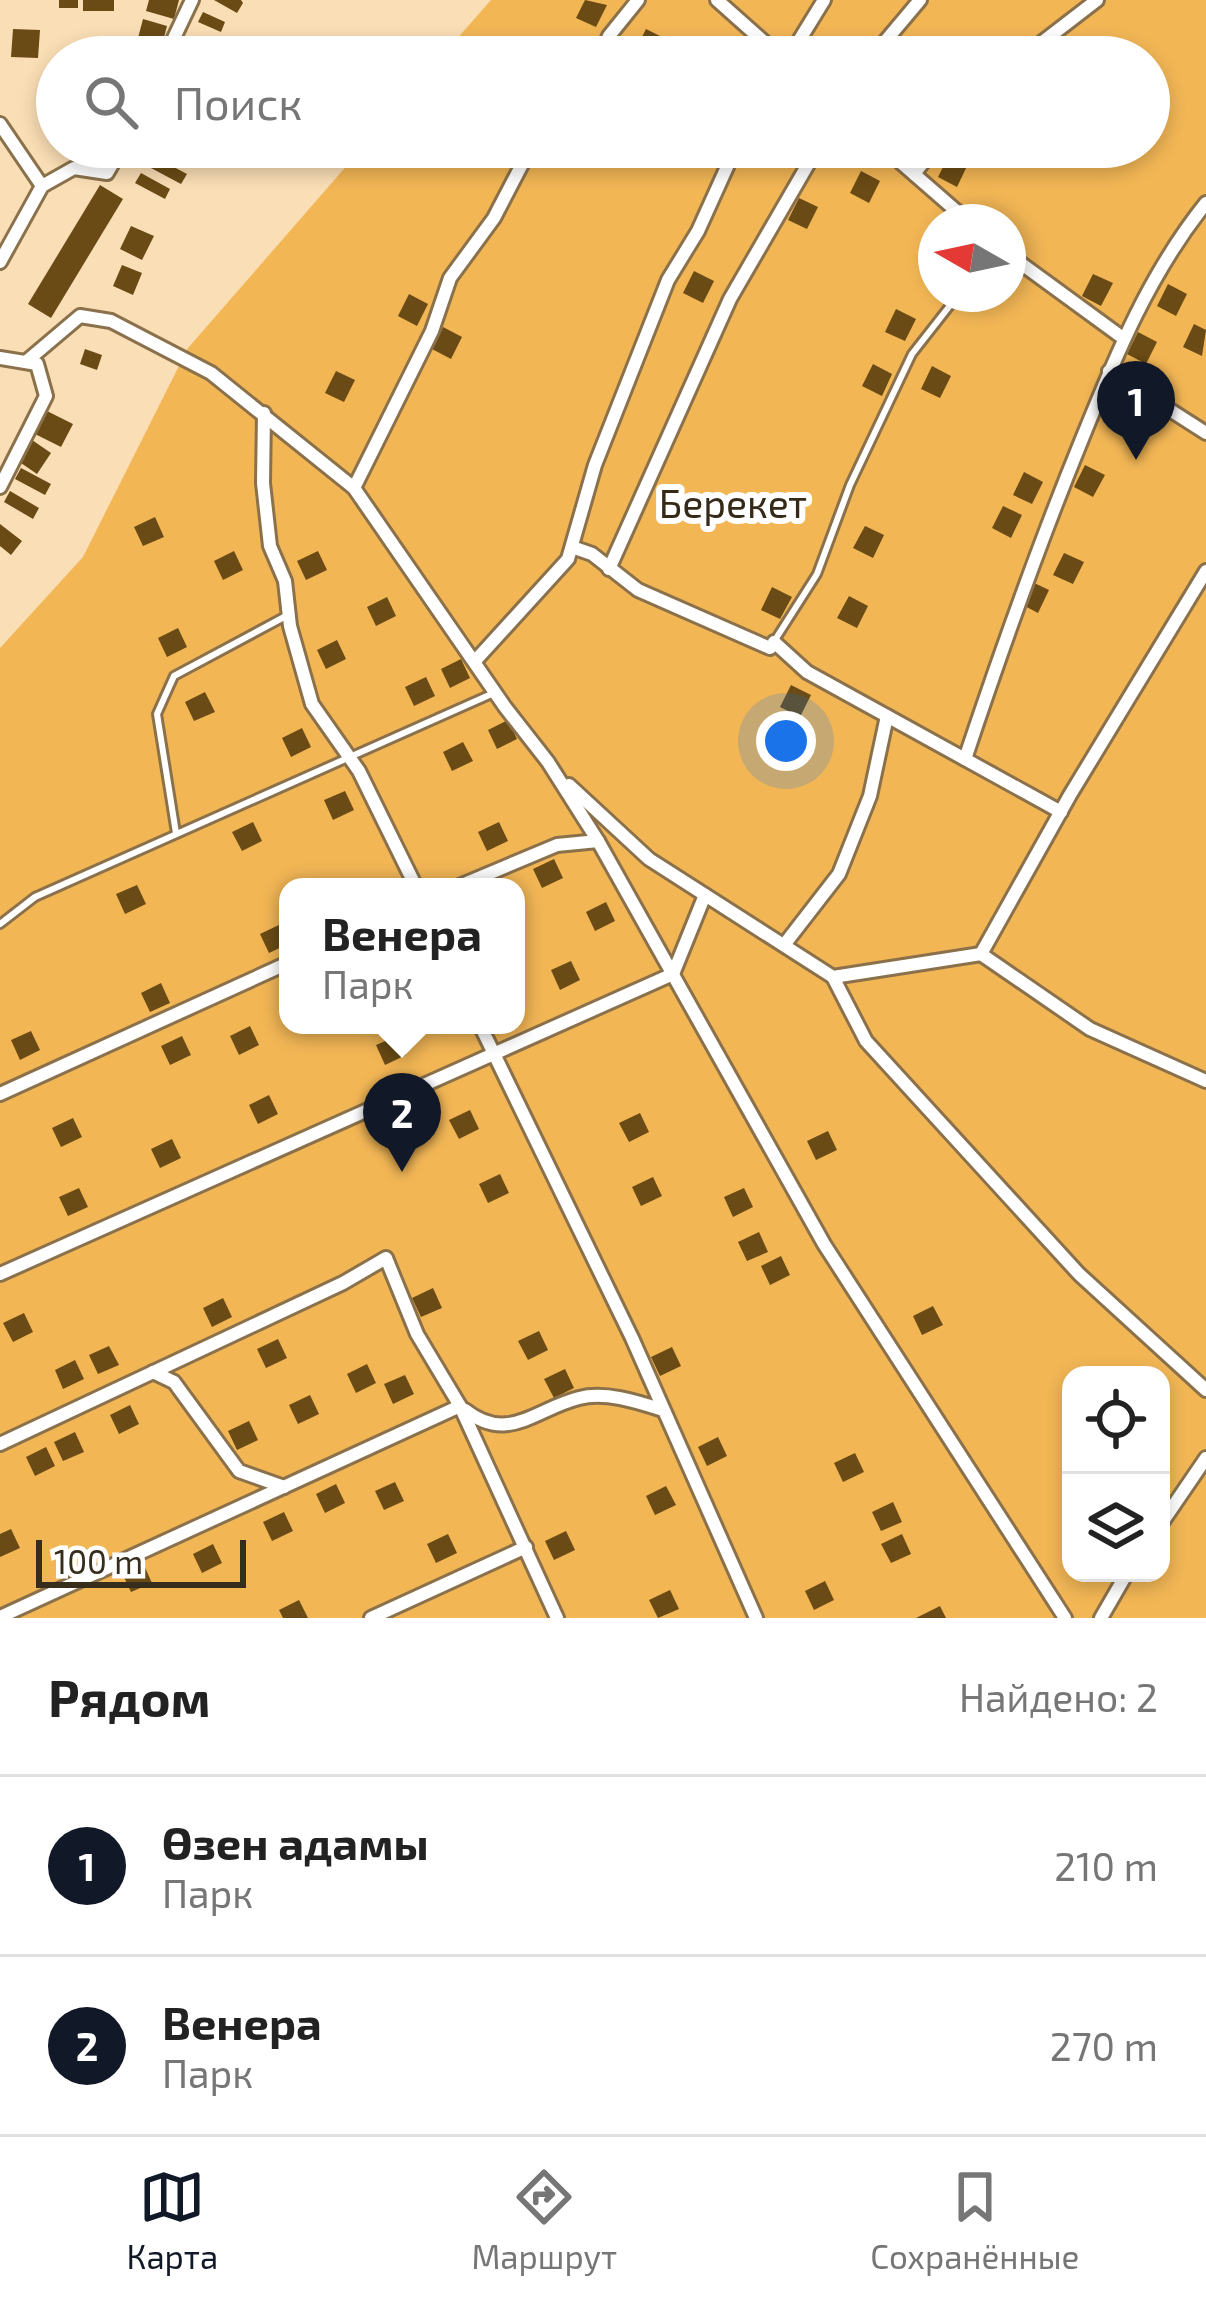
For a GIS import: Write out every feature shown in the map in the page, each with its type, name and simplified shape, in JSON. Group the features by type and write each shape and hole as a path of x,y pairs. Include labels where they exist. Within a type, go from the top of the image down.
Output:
{"street":[{"path":"175,36 192,0"},
{"path":"609,36 638,0"},
{"path":"716,0 760,36"},
{"path":"799,36 824,0"},
{"path":"890,36 920,0"},
{"path":"1050,36 1097,0"},
{"path":"0,124 42,186"},
{"path":"0,262 42,186 74,168 107,173 110,168"},
{"path":"354,488 432,331 449,278 494,218 520,168"},
{"path":"476,661 568,559 595,465 668,280 726,168"},
{"path":"609,569 730,299 806,168"},
{"path":"907,168 948,204"},
{"path":"914,174 919,168"},
{"path":"965,759 1023,582 1123,338 1172,246 1206,203"},
{"path":"1026,267 1123,338"},
{"path":"28,360 69,322 91,316 150,338 211,373 354,488 598,841 824,1244 1065,1618"},
{"path":"0,358 37,364 46,396 0,488"},
{"path":"1109,371 1206,433"},
{"path":"263,413 263,483 270,546 285,581 312,704 359,771 412,878"},
{"path":"572,547 592,554 638,590 772,645 807,672 1060,812"},
{"path":"981,954 1060,812 1206,571"},
{"path":"784,946 839,874 870,796 887,716"},
{"path":"554,772 649,859 833,977 866,1041 1079,1274 1206,1390"},
{"path":"478,878 557,845 598,841"},
{"path":"0,1274 673,974 705,895"},
{"path":"833,977 981,954 1090,1029 1206,1081"},
{"path":"0,1094 279,967"},
{"path":"484,1034 632,1338 756,1618"},
{"path":"0,1444 343,1283 386,1258 417,1334 460,1406 557,1618"},
{"path":"153,1372 174,1382 239,1471 284,1487"},
{"path":"460,1406 484,1425 502,1426 583,1396 627,1399 663,1410"},
{"path":"0,1617 460,1406"},
{"path":"1170,1511 1206,1458"},
{"path":"370,1618 526,1547"},
{"path":"1101,1618 1122,1582"}],"lane":[{"path":"772,645 817,574 859,464 912,354 944,312"},
{"path":"176,833 157,714 174,676 289,614"},
{"path":"0,924 35,897 496,692"}],"green space":[{"name":"Берекет","path":"491,0 1206,0 1206,1618 0,1618 0,648 83,557 188,348 345,168 1170,168 1170,36 459,36"}],"building":[{"path":"59,0 78,0 78,8 59,8"},
{"path":"83,0 114,0 114,11 83,11"},
{"path":"149,0 179,0 174,19 146,11"},
{"path":"214,0 241,0 243,3 237,13"},
{"path":"585,0 607,5 596,27 576,18"},
{"path":"203,12 225,22 221,32 198,22"},
{"path":"143,19 167,26 164,36 139,36"},
{"path":"13,29 40,30 36,58 11,57"},
{"path":"151,168 176,168 187,174 181,184"},
{"path":"942,168 966,168 957,187 938,177"},
{"path":"861,171 880,181 869,203 850,193"},
{"path":"141,173 170,189 165,199 135,183"},
{"path":"100,185 123,199 51,318 28,304"},
{"path":"799,198 818,207 807,229 788,220"},
{"path":"131,226 154,236 142,260 120,249"},
{"path":"122,265 142,273 133,295 113,286"},
{"path":"694,271 714,281 703,303 683,293"},
{"path":"1093,274 1113,283 1101,306 1082,296"},
{"path":"1168,284 1187,294 1176,316 1157,306"},
{"path":"409,294 428,304 417,326 398,316"},
{"path":"896,309 916,319 905,341 885,332"},
{"path":"1194,324 1206,330 1202,356 1183,347"},
{"path":"443,327 462,337 451,359 432,349"},
{"path":"1138,332 1157,342 1146,364 1127,354"},
{"path":"85,349 102,355 97,370 80,364"},
{"path":"873,364 892,374 882,396 862,386"},
{"path":"932,366 951,376 940,398 921,389"},
{"path":"336,371 355,380 344,402 325,393"},
{"path":"1114,391 1133,401 1122,423 1103,413"},
{"path":"47,411 73,424 61,447 35,434"},
{"path":"32,440 51,453 37,474 18,461"},
{"path":"1085,465 1105,475 1093,497 1074,487"},
{"path":"21,468 51,484 45,495 15,479"},
{"path":"1024,472 1043,482 1032,504 1013,495"},
{"path":"10,491 39,508 33,519 4,502"},
{"path":"1003,506 1022,515 1011,538 992,528"},
{"path":"155,517 164,537 143,546 134,527"},
{"path":"0,524 22,541 11,555 0,546"},
{"path":"865,526 884,535 873,558 853,548"},
{"path":"234,551 243,570 223,580 214,561"},
{"path":"318,551 327,570 306,580 297,561"},
{"path":"1064,553 1084,562 1073,584 1053,575"},
{"path":"1030,581 1049,590 1038,613 1019,603"},
{"path":"772,587 792,597 780,619 761,610"},
{"path":"849,596 868,606 857,628 837,618"},
{"path":"387,597 396,616 376,626 367,607"},
{"path":"178,628 187,647 167,657 158,638"},
{"path":"337,640 346,659 326,669 317,650"},
{"path":"461,659 470,678 450,688 441,669"},
{"path":"426,677 435,696 414,706 405,687"},
{"path":"791,685 811,695 800,717 780,707"},
{"path":"205,692 215,712 194,721 185,702"},
{"path":"508,720 517,739 497,749 488,730"},
{"path":"302,728 311,747 291,757 282,738"},
{"path":"463,742 473,761 452,771 443,752"},
{"path":"345,791 354,810 333,820 324,800"},
{"path":"253,822 262,841 242,851 232,832"},
{"path":"499,822 508,841 487,851 478,832"},
{"path":"554,859 563,878 542,888 533,869"},
{"path":"137,885 146,904 125,914 116,894"},
{"path":"606,902 615,921 595,931 586,912"},
{"path":"279,925 279,948 269,953 260,934"},
{"path":"571,961 580,980 560,990 551,970"},
{"path":"161,983 170,1003 150,1012 141,993"},
{"path":"250,1026 259,1045 239,1055 230,1036"},
{"path":"31,1031 40,1050 20,1060 11,1040"},
{"path":"182,1036 191,1055 170,1065 161,1046"},
{"path":"397,1036 406,1055 385,1065 376,1045"},
{"path":"269,1095 278,1114 258,1124 249,1105"},
{"path":"470,1110 479,1129 459,1139 449,1120"},
{"path":"640,1113 649,1132 629,1142 619,1123"},
{"path":"73,1118 82,1137 61,1147 52,1128"},
{"path":"828,1131 837,1150 816,1160 807,1141"},
{"path":"172,1139 181,1158 160,1168 151,1149"},
{"path":"500,1174 509,1193 488,1203 479,1184"},
{"path":"653,1177 662,1196 641,1206 632,1187"},
{"path":"79,1188 88,1207 68,1216 59,1197"},
{"path":"744,1188 753,1207 733,1217 724,1197"},
{"path":"759,1232 768,1252 747,1261 738,1242"},
{"path":"781,1256 790,1275 770,1285 761,1266"},
{"path":"433,1288 442,1308 421,1317 412,1298"},
{"path":"223,1298 232,1317 212,1327 203,1308"},
{"path":"933,1306 943,1325 922,1335 913,1316"},
{"path":"24,1313 33,1332 13,1342 3,1323"},
{"path":"539,1331 548,1350 528,1360 518,1341"},
{"path":"278,1339 287,1358 266,1368 257,1349"},
{"path":"109,1346 119,1365 98,1374 89,1355"},
{"path":"672,1347 681,1366 660,1376 651,1357"},
{"path":"75,1360 84,1379 63,1389 55,1370"},
{"path":"367,1364 376,1383 356,1393 347,1374"},
{"path":"565,1369 574,1388 554,1398 544,1379"},
{"path":"405,1375 414,1394 393,1404 384,1384"},
{"path":"310,1395 319,1414 298,1424 289,1405"},
{"path":"130,1405 139,1424 119,1434 110,1415"},
{"path":"249,1421 258,1440 237,1450 228,1431"},
{"path":"75,1432 84,1452 63,1461 54,1442"},
{"path":"718,1437 727,1456 707,1466 698,1447"},
{"path":"46,1447 55,1466 35,1476 26,1457"},
{"path":"855,1453 864,1472 843,1482 834,1463"},
{"path":"395,1482 404,1501 384,1510 375,1491"},
{"path":"336,1484 345,1503 325,1513 316,1494"},
{"path":"666,1486 676,1505 655,1515 646,1496"},
{"path":"893,1502 902,1522 881,1531 872,1512"},
{"path":"284,1512 293,1531 272,1541 263,1522"},
{"path":"11,1529 20,1548 0,1557 0,1534"},
{"path":"566,1531 575,1550 554,1560 545,1541"},
{"path":"448,1534 457,1553 436,1563 427,1544"},
{"path":"902,1534 911,1554 891,1563 881,1544"},
{"path":"213,1544 222,1563 202,1573 193,1554"},
{"path":"143,1563 152,1583 131,1592 122,1573"},
{"path":"825,1581 834,1600 814,1610 805,1591"},
{"path":"670,1590 679,1609 658,1618 649,1600"},
{"path":"299,1600 308,1618 283,1618 279,1610"},
{"path":"940,1606 946,1618 916,1618"}],"place":[{"name":"Өзен адамы","path":"1136,460"},
{"name":"Венера","path":"402,1172"}]}
